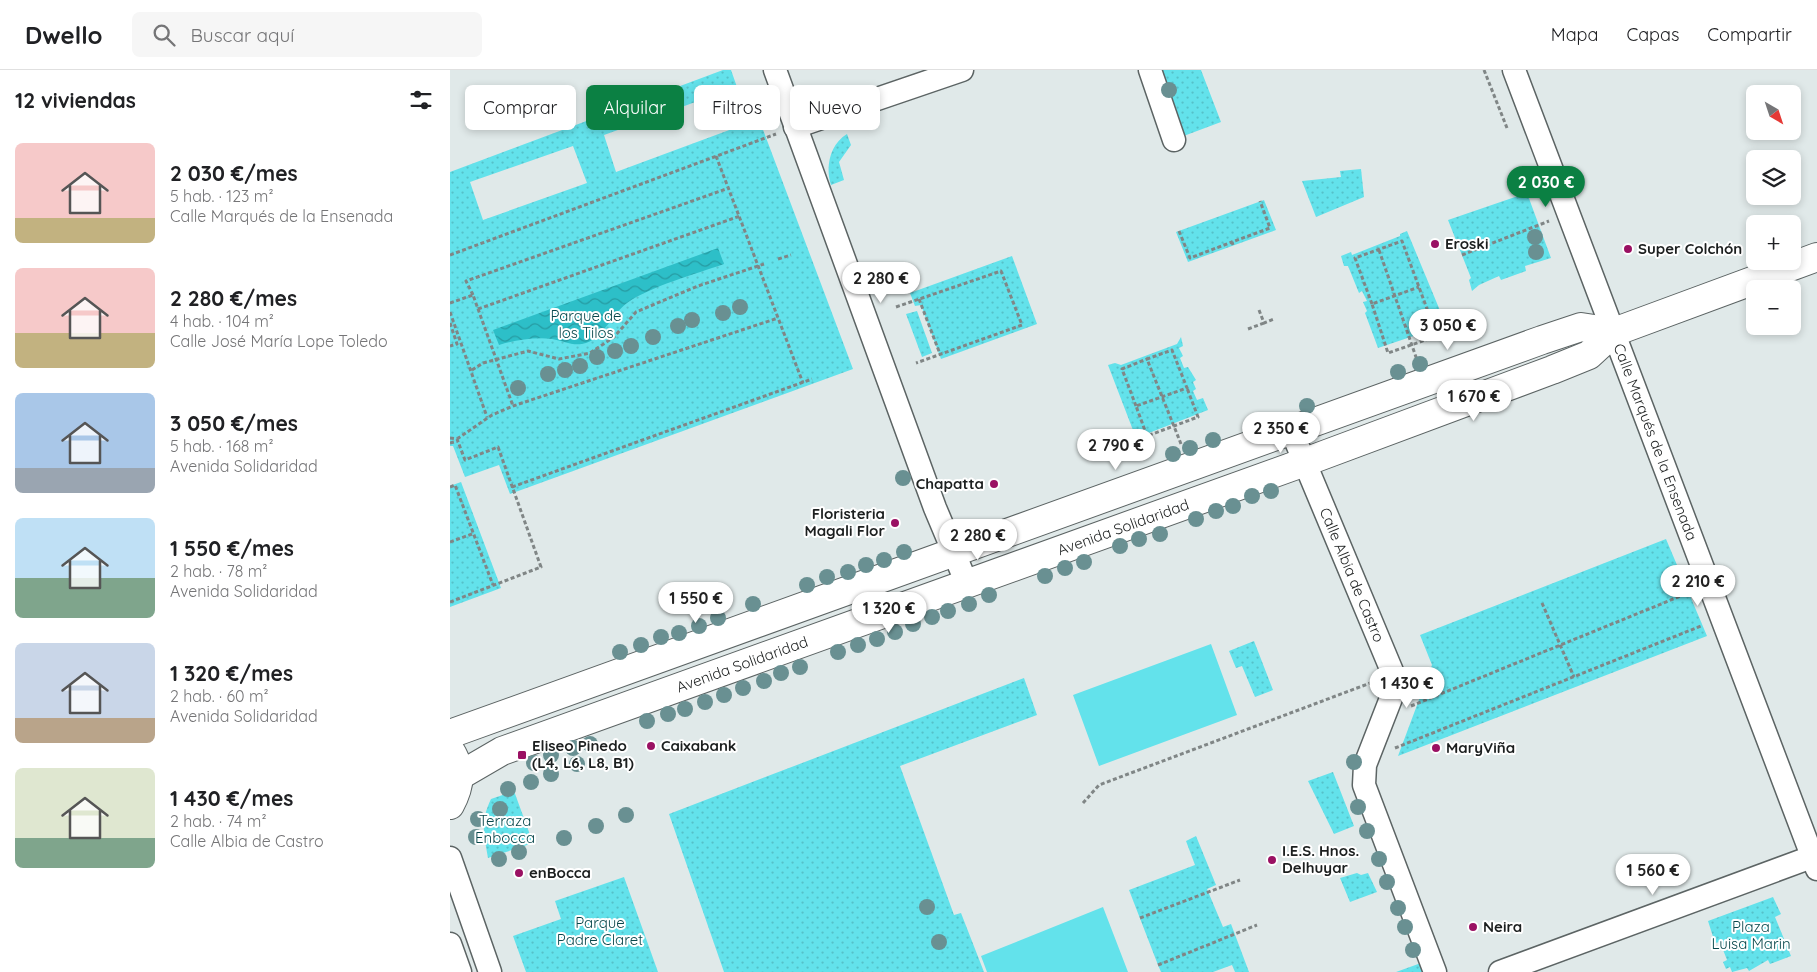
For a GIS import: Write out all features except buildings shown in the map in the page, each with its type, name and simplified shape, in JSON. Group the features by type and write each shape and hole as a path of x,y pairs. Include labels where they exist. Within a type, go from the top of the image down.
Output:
{"main road":[{"name":"Avenida Solidaridad","path":"459,776 502,750 1305,462 1589,355 1614,332 1817,257"},
{"name":"Avenida Solidaridad","path":"450,734 1581,327 1614,332"},
{"path":"450,750 456,760 459,776 457,791 450,805"}],"street":[{"path":"775,70 790,113"},
{"path":"880,98 962,70"},
{"path":"1150,70 1174,140"},
{"name":"Calle Marqués de la Ensenada","path":"1514,70 1815,860"},
{"path":"796,130 935,508 967,584"},
{"name":"Calle Albia de Castro","path":"1292,432 1394,676 1395,688 1365,765 1364,785 1435,972"},
{"path":"450,858 490,972"},
{"path":"1504,971 1815,860"},
{"path":"450,944 460,972"}],"path":[{"path":"1484,70 1507,128"},
{"path":"450,255 790,129"},
{"path":"716,156 803,383"},
{"path":"513,406 497,358 466,281 729,188"},
{"path":"1179,231 1190,258 1233,244 1270,228 1260,201"},
{"path":"1462,255 1568,213"},
{"path":"478,309 740,216"},
{"path":"1402,241 1419,287 1437,336 1388,352 1355,258 1402,241"},
{"path":"1379,250 1417,362"},
{"path":"778,259 791,255"},
{"path":"472,370 483,363 497,358 528,351 559,359 590,353 614,337 636,312 698,286 764,264"},
{"path":"896,307 1000,271 1022,325 916,363"},
{"path":"1372,304 1419,287"},
{"path":"450,303 473,295"},
{"path":"919,299 940,354"},
{"path":"1259,310 1264,323"},
{"path":"450,312 487,417"},
{"path":"450,443 457,440 487,417 513,406 778,318"},
{"path":"1248,329 1274,320"},
{"path":"450,324 457,344 450,346"},
{"path":"1172,350 1198,417 1147,436 1122,369 1147,359 1172,350"},
{"path":"1147,359 1182,447"},
{"path":"512,487 812,380"},
{"path":"1136,406 1187,388"},
{"path":"450,437 457,440 465,460 498,447 541,567 450,602"},
{"path":"450,487 455,485 493,586"},
{"path":"450,542 472,534"},
{"path":"1408,707 1696,590"},
{"path":"1542,603 1574,677"},
{"path":"1392,749 1722,618"},
{"path":"1083,803 1099,785 1308,708 1374,681"},
{"path":"1140,918 1240,880"},
{"path":"1158,964 1257,925"}],"green space":[{"name":"Parque de los Tilos","path":"723,70 731,70 736,85 694,85 694,103 684,106 683,85"},
{"path":"1139,70 1201,70 1221,122 1165,143"},
{"name":"Parque de los Tilos","path":"586,121 586,130 618,130 604,135 616,172 729,130 763,130 853,369 510,494 499,465 465,477 453,446 450,446 450,172 562,130 576,130 576,125","holes":["573,146 587,183 483,220 470,182"]},
{"path":"847,134 851,145 839,162 844,180 831,185 829,178 830,156 836,144"},
{"path":"1361,169 1364,197 1316,217 1302,181 1341,177 1340,171"},
{"path":"1527,193 1551,258 1525,266 1526,271 1501,280 1499,276 1479,285 1472,291 1469,280 1471,278 1448,220"},
{"path":"1264,200 1276,230 1188,262 1176,232"},
{"path":"1407,231 1446,325 1378,348 1365,313 1367,311 1363,302 1367,301 1362,291 1359,293 1348,266 1344,266 1341,256 1351,252 1352,255 1400,236 1400,234"},
{"path":"1012,256 1037,324 941,359 921,305 915,306 910,293"},
{"path":"917,311 932,353 922,357 906,314"},
{"path":"1181,337 1183,346 1179,348 1183,356 1180,358 1184,368 1188,367 1196,380 1193,382 1196,389 1193,391 1197,400 1203,398 1208,410 1136,438 1108,365 1115,363 1121,365 1177,344"},
{"path":"461,482 501,588 450,607 450,486"},
{"path":"1666,539 1707,636 1398,756 1432,665 1420,635"},
{"path":"1254,641 1273,690 1255,697 1242,666 1236,668 1229,651"},
{"path":"1211,644 1237,715 1099,766 1073,695"},
{"path":"1024,678 1037,715 900,766 954,915 961,913 984,972 724,972 669,814"},
{"path":"1333,772 1354,826 1334,834 1308,781"},
{"name":"Terraza Enbocca","path":"514,791 533,843 488,858 484,821 491,799"},
{"path":"1196,836 1216,885 1207,889 1223,927 1231,924 1249,972 1235,972 1232,965 1213,972 1161,972 1158,965 1129,890 1195,865 1186,841"},
{"path":"1357,873 1361,875 1368,873 1377,892 1350,902 1340,878"},
{"name":"Parque Padre Claret","path":"624,877 658,972 526,972 513,936 561,919 555,901"},
{"name":"Plaza Luisa Marin","path":"1773,897 1781,914 1775,917 1791,956 1770,964 1768,960 1749,971 1747,968 1732,972 1730,967 1726,969 1723,962 1727,960 1720,942 1715,943 1708,921"},
{"path":"1103,907 1128,972 987,972 981,956"},
{"path":"1421,963 1425,972 1396,972"}],"water":[{"path":"718,248 724,264 687,276 637,297 622,308 598,336 586,343 573,344 539,338 518,340 499,345 493,330"}],"place":[{"name":"Eroski","path":"1435,244"},
{"name":"Super Colchón","path":"1628,249"},
{"name":"Chapatta","path":"994,484"},
{"name":"Floristeria Magali Flor","path":"895,523"},
{"name":"Caixabank","path":"651,746"},
{"name":"MaryViña","path":"1436,748"},
{"name":"Eliseo Pinedo (L4, L6, L8, B1)","path":"522,755"},
{"name":"I.E.S. Hnos. Delhuyar","path":"1272,860"},
{"name":"enBocca","path":"519,873"},
{"name":"Neira","path":"1473,927"}]}
